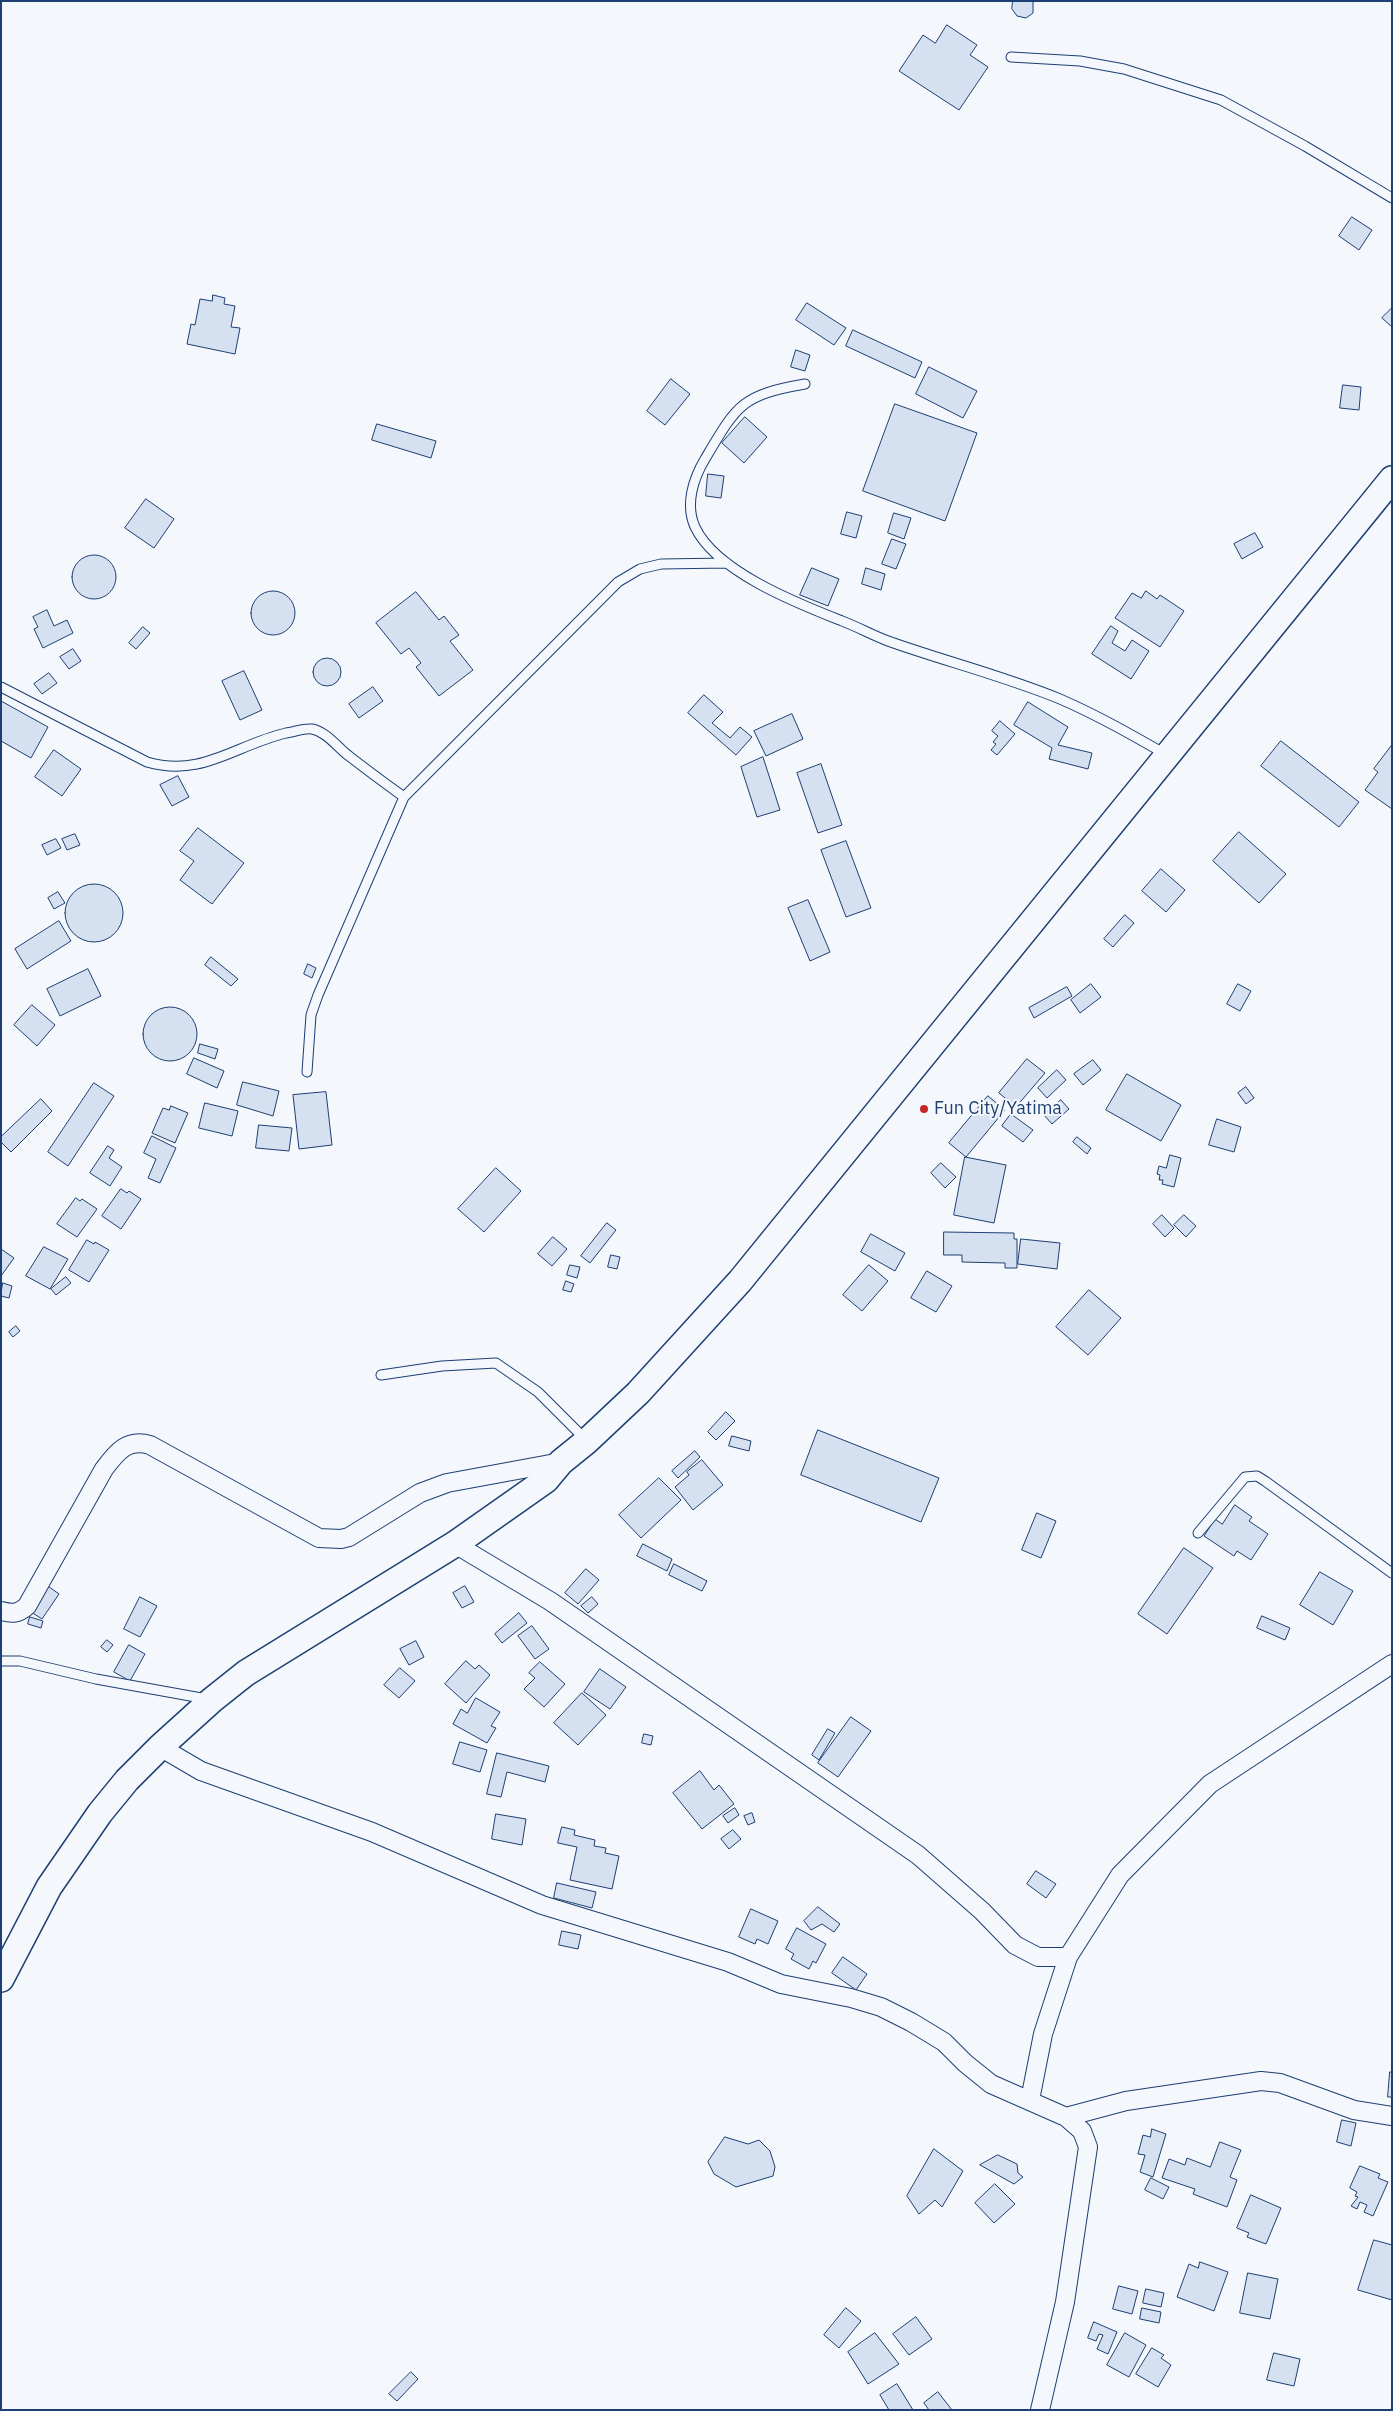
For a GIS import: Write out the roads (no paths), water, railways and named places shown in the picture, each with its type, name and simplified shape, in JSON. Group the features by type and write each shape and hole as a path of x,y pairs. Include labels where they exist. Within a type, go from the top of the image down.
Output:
{"main road":[{"path":"1,1979 54,1880 100,1813 127,1780 160,1747 212,1700 246,1673 454,1544 546,1480 561,1462 587,1441 638,1393 740,1281 1392,479"}],"street":[{"path":"1,1611 14,1614 21,1612 27,1606 104,1469 118,1451 127,1445 142,1443 150,1445 320,1538 331,1539 349,1537 420,1493 447,1484 561,1462"},
{"path":"454,1544 550,1601 918,1855 982,1911 1015,1944 1038,1957 1068,1957"},
{"path":"1030,2100 1043,2034 1068,1957 1120,1876 1210,1784 1392,1664"},
{"path":"160,1747 201,1771 372,1832 542,1905 728,1962 781,1984 851,1998 881,2007 944,2042 965,2063 991,2084 1066,2117 1082,2131 1088,2147 1065,2302 1040,2410"},
{"path":"1066,2117 1126,2101 1261,2081 1280,2083 1354,2110 1392,2116"}],"lane":[{"path":"1011,57 1080,61 1124,69 1221,100 1305,146 1392,198"},
{"path":"804,384 769,390 750,400 731,415 698,471 692,490 692,518 696,529 726,563 761,586 796,603 886,640 1059,699 1109,722 1167,756"},
{"path":"307,1072 311,1015 318,995 404,797 618,582 640,569 661,564 726,563"},
{"path":"1,687 138,758 162,767 181,767 213,761 270,737 304,729 313,729 324,734 347,755 404,797"},
{"path":"382,1375 442,1366 496,1363 538,1392 587,1441"},
{"path":"1198,1533 1246,1477 1257,1476 1294,1500 1392,1573"},
{"path":"1,1660 20,1661 96,1679 212,1700"}],"place":[{"name":"Fun City/Yatima","path":"924,1109"}]}
